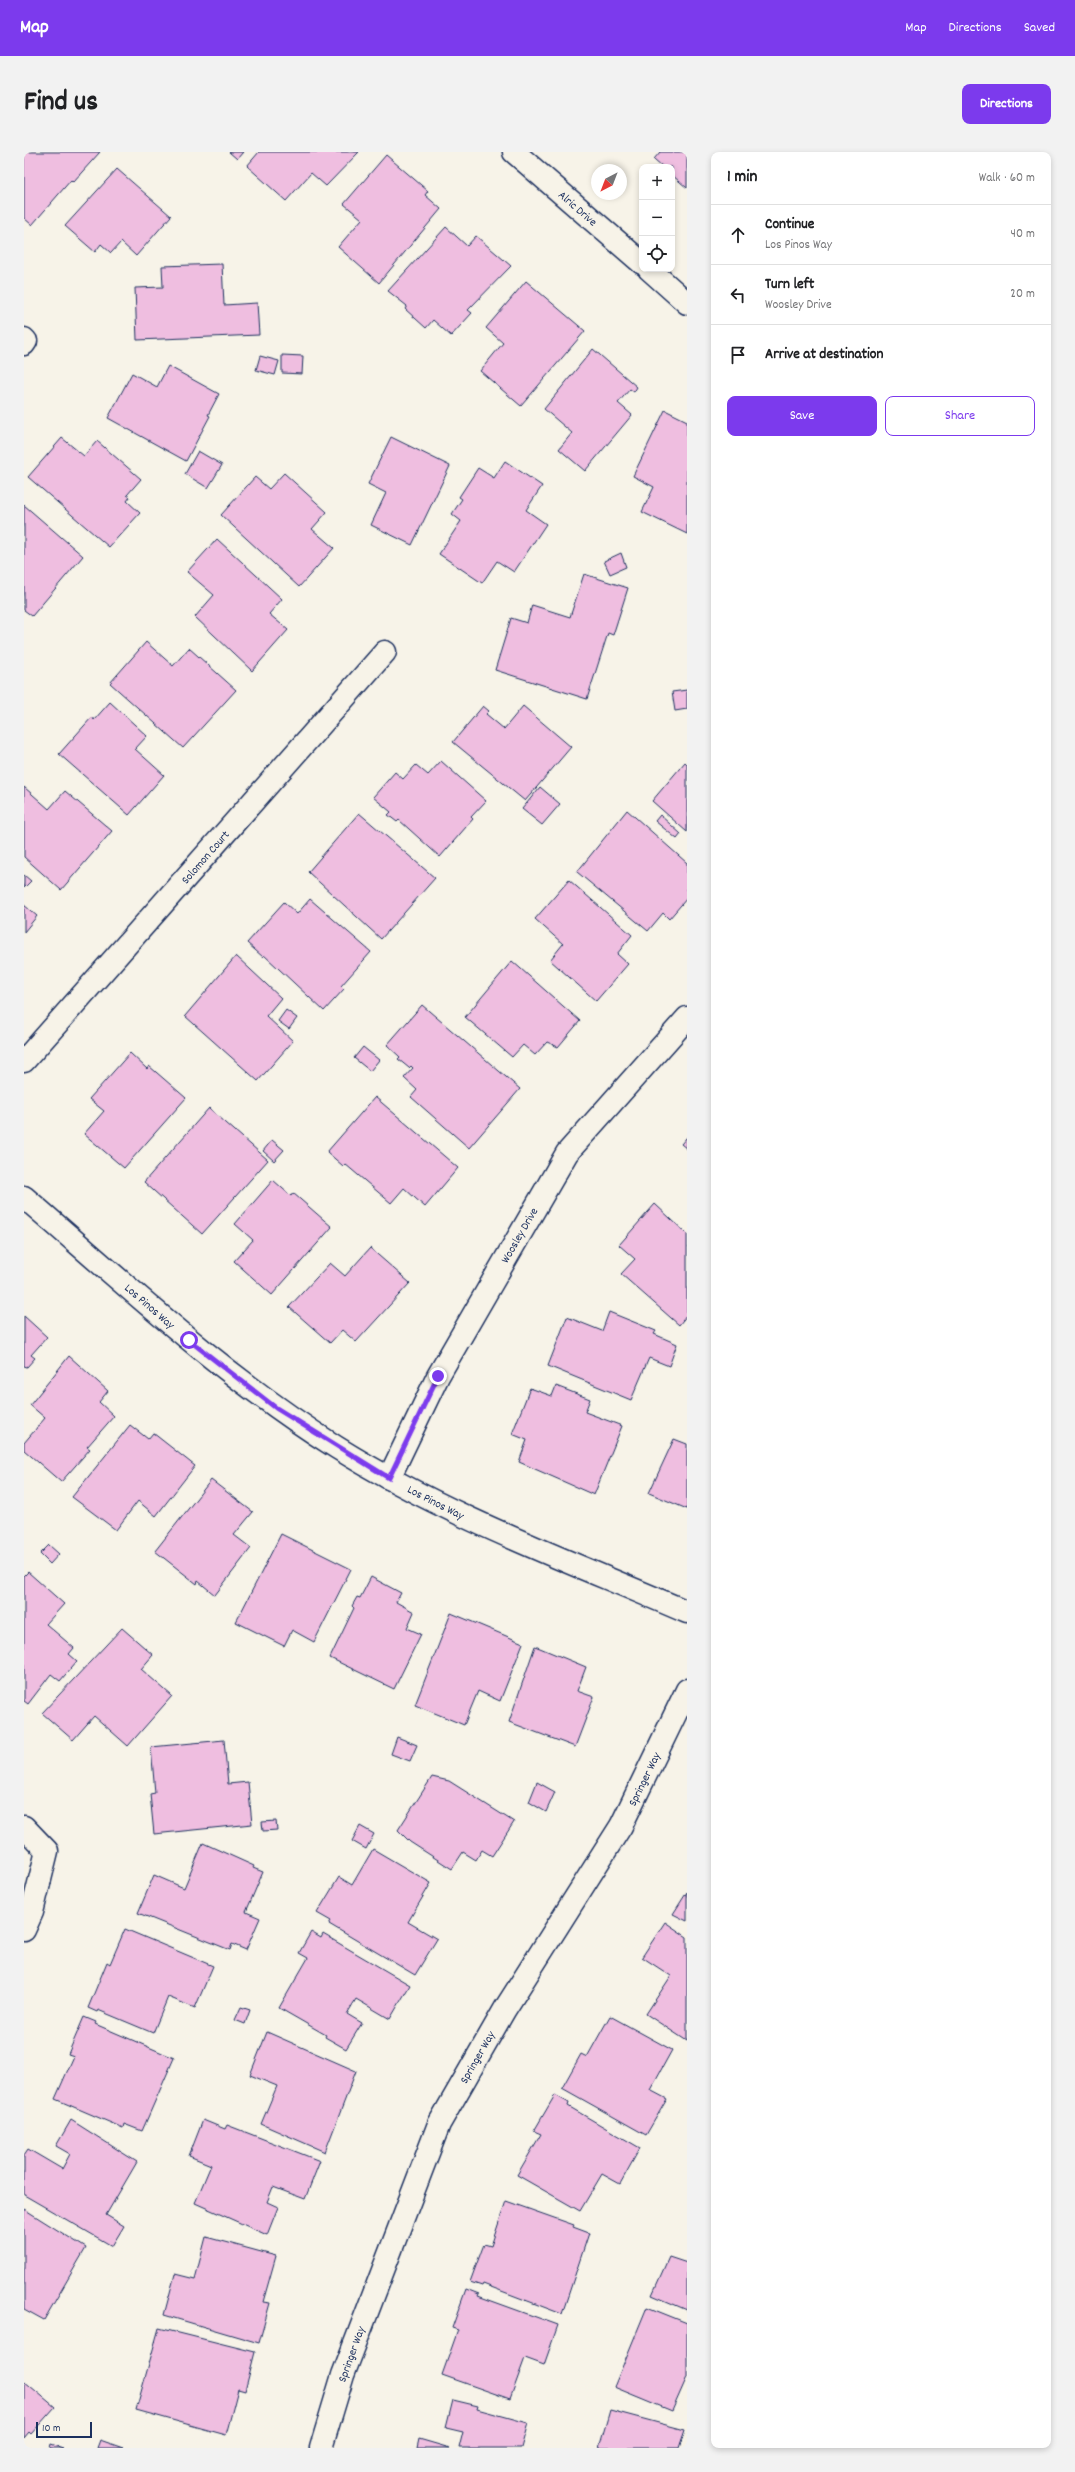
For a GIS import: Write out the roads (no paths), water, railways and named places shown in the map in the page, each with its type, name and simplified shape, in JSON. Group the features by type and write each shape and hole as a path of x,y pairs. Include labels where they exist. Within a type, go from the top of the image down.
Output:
{"street":[{"name":"Alric Drive","path":"514,152 639,260"},
{"path":"652,272 687,302"},
{"path":"24,339 26,341 24,344"},
{"name":"Solomon Court","path":"24,1062 386,652"},
{"name":"Woosley Drive","path":"389,1478 438,1376 567,1153 687,1018"},
{"name":"Los Pinos Way","path":"24,1197 189,1340 276,1408 389,1478 458,1514 687,1612"},
{"name":"Springer Way","path":"321,2448 342,2375 439,2124 505,2009 621,1826 687,1690"},
{"path":"24,1827 47,1851 32,1912 24,1930"}]}
